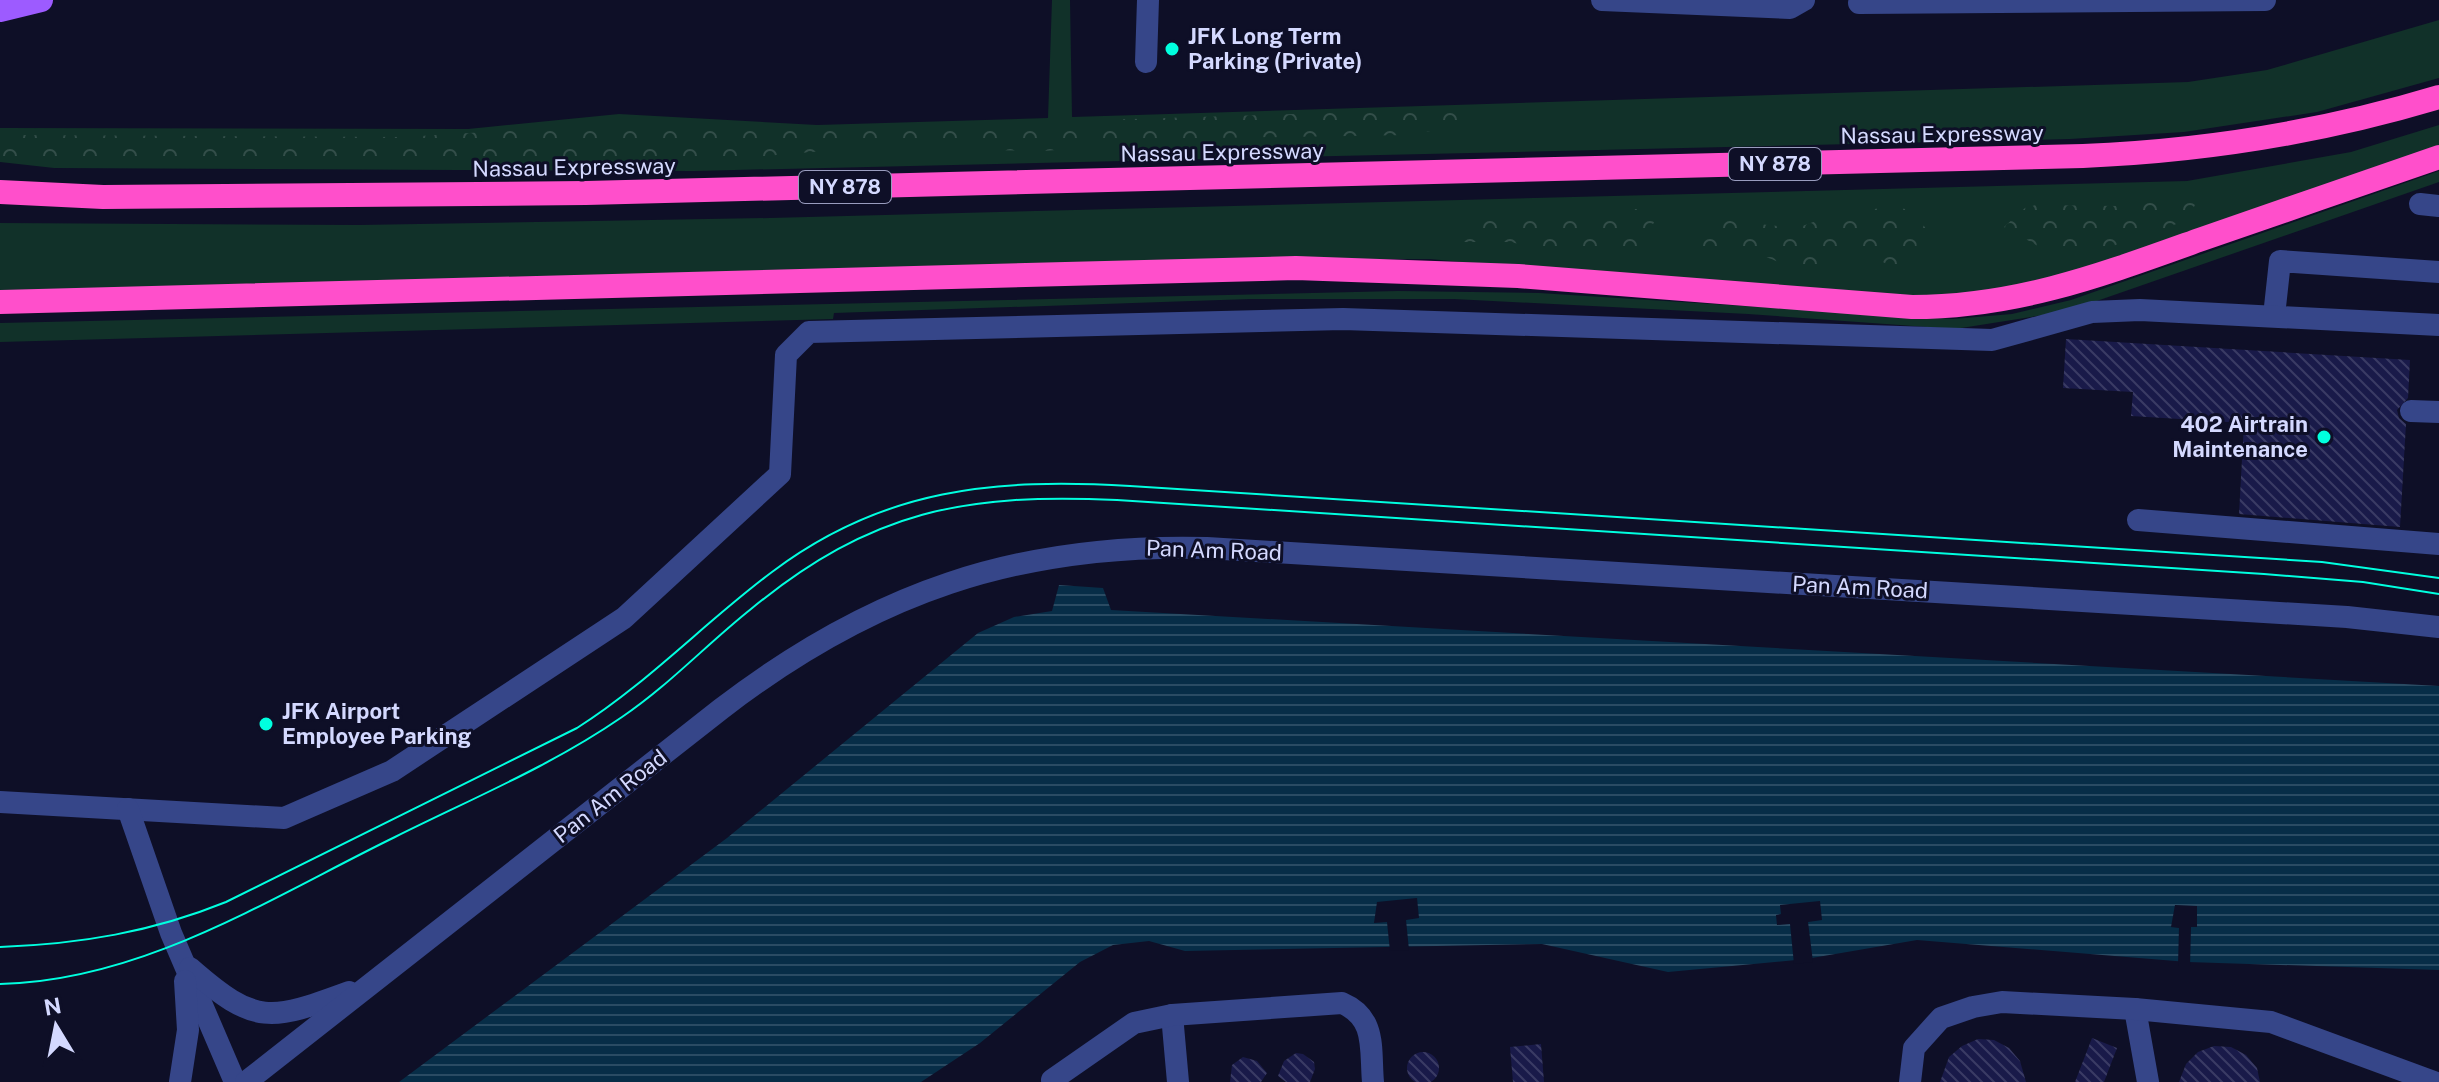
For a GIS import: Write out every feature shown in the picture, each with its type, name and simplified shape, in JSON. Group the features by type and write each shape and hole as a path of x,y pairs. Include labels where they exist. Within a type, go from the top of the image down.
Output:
{"highway":[{"name":"Nassau Expressway","path":"0,192 103,197 586,193 2083,156 2258,140 2345,122 2439,97"},
{"path":"0,302 1296,268 1518,276 1912,307 1968,306 2024,297 2088,279 2439,157"},
{"path":"0,200 103,197"}],"main road":[{"path":"0,10 41,0"}],"street":[{"path":"1146,62 1148,0"},
{"path":"1602,0 1790,8 1804,0"},
{"path":"1859,3 2265,0"},
{"path":"2274,316 2280,261 2439,272"},
{"path":"0,802 284,818 392,771 624,618 780,474 786,355 809,332 1343,319 1992,340 2092,312 2140,310 2439,325"},
{"path":"2411,411 2439,412"},
{"path":"2138,520 2439,544"},
{"name":"Pan Am Road","path":"246,1082 721,709 796,654 853,622 911,596 962,578 1052,556 1118,549 1207,548 2347,617 2439,627"},
{"name":"Pan Am Road","path":"2347,617 2439,615"},
{"path":"128,809 184,964 235,1082"},
{"path":"184,964 232,1003 268,1015 300,1010 369,985"},
{"path":"180,1082 188,1030 184,964"},
{"path":"1910,1082 1914,1048 1941,1018 1973,1007 2002,1002 2135,1009 2271,1022 2434,1082"},
{"path":"1051,1081 1134,1023 1172,1015 1342,1003 1358,1010 1368,1023 1373,1082"},
{"path":"2135,1009 2148,1082"},
{"path":"1172,1015 1178,1082"}],"green space":[{"path":"1052,0 1070,0 1072,117 2188,82 2267,70 2439,20 2439,78 2317,112 2184,132 2070,139 694,171 54,168 0,162 0,128 468,129 619,114 817,125 1048,118"},
{"path":"1463,109 1463,117 1454,126 1411,135 1212,138 1043,151 980,150 941,141 730,159 640,156 197,161 0,156 0,135 404,137 635,123 869,127"},
{"path":"2439,125 2439,151 1985,300 1665,281 1430,259 1231,259 0,293 0,223 359,225 770,218 2187,181 2351,152"},
{"path":"2439,171 2439,182 2068,311 1955,329 1748,314 1454,299 1250,299 834,313 833,319 0,342 0,323 1398,291 1539,293 1953,319 2012,314 2071,300"},
{"path":"2199,196 2188,220 2075,259 2045,250 2004,227 2025,208 2036,205 2118,206 2160,198"},
{"path":"1888,205 1905,209 1926,228 1917,242 1911,268 1897,268 1873,257 1853,254 1826,268 1806,271 1761,256 1697,256 1677,245 1679,237 1721,220 1797,228 1843,211 1862,213"},
{"path":"1635,209 1654,211 1657,217 1647,235 1645,254 1633,257 1600,247 1564,254 1510,242 1463,242 1459,238 1465,227 1492,217 1574,220"}],"water":[{"path":"1059,585 1103,588 1111,610 2439,686 2439,970 2188,962 1917,940 1806,959 1668,972 1542,944 1185,951 1149,941 1113,945 1080,962 980,1043 921,1082 399,1082 727,838 978,633 1014,617 1052,611"}],"pier":[{"path":"1417,898 1419,918 1406,920 1409,950 1390,951 1387,922 1374,923 1377,902"},
{"path":"1820,901 1822,920 1808,922 1813,962 1794,964 1790,924 1777,925 1776,915 1781,914 1780,905"},
{"path":"2175,905 2197,906 2197,927 2191,927 2190,966 2178,966 2179,928 2171,927"}],"building":[{"name":"402 Airtrain Maintenance","path":"2066,339 2410,360 2408,398 2397,410 2399,418 2406,424 2400,527 2239,514 2244,423 2131,416 2133,392 2063,388"},
{"path":"2092,1038 2117,1048 2104,1082 2075,1082"},
{"path":"1978,1039 1994,1040 2009,1048 2020,1061 2026,1082 1940,1082 1949,1057 1962,1046"},
{"path":"1541,1044 1544,1082 1513,1082 1510,1047"},
{"path":"2214,1046 2231,1047 2246,1055 2257,1068 2260,1082 2179,1082 2186,1064 2198,1052"},
{"path":"1423,1052 1435,1056 1439,1068 1435,1080 1423,1084 1411,1080 1407,1068 1411,1056"},
{"path":"1296,1053 1314,1062 1310,1082 1286,1082 1278,1076 1284,1061"},
{"path":"1243,1057 1257,1061 1267,1073 1261,1082 1230,1082 1232,1065"}],"tram line":[{"path":"0,947 115,935 171,921 226,902 577,728 628,692 747,591 814,544 856,522 942,494 1033,484 1130,486 2322,562 2439,578"},
{"path":"0,984 53,979 104,968 155,952 253,910 595,735 655,692 751,609 838,549 880,529 966,505 1013,500 1117,500 2264,574 2363,582 2439,594"}],"place":[{"name":"JFK Long Term Parking (Private)","path":"1172,49"},
{"name":"402 Airtrain Maintenance","path":"2324,437"},
{"name":"JFK Airport Employee Parking","path":"266,724"}]}
